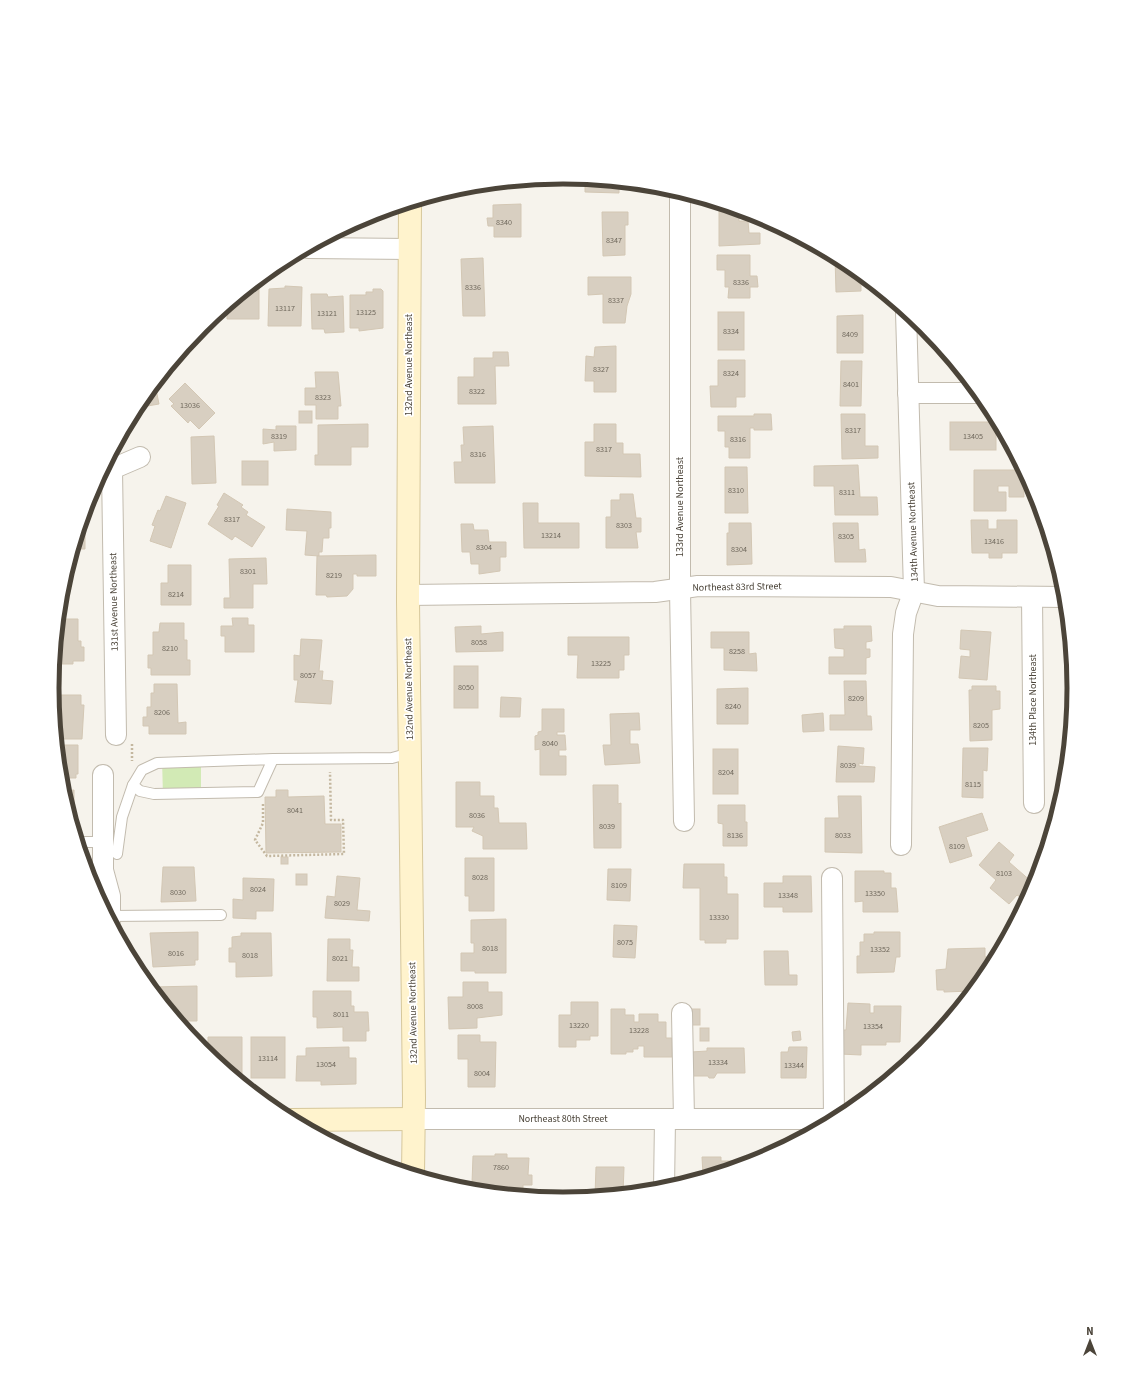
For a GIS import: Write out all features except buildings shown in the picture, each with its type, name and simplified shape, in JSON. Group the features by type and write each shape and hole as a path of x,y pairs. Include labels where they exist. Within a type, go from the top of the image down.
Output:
{"main road":[{"name":"132nd Avenue Northeast","path":"410,208 408,595 413,1119 412,1169"},
{"name":"Northeast 80th Street","path":"303,1120 413,1119"}],"street":[{"name":"133rd Avenue Northeast","path":"680,199 680,590 684,821"},
{"path":"318,248 410,249"},
{"name":"134th Avenue Northeast","path":"901,845 903,634 906,614 914,591 906,320"},
{"path":"908,393 972,394"},
{"path":"110,468 140,457"},
{"name":"131st Avenue Northeast","path":"108,472 116,735"},
{"name":"Northeast 83rd Street","path":"408,595 655,592 680,590 698,586 891,587 938,596 1058,597"},
{"name":"134th Place Northeast","path":"1032,597 1034,803"},
{"path":"103,775 110,848 103,870 110,896 110,909"},
{"path":"832,878 835,1113"},
{"path":"665,1182 674,1119 682,1013"},
{"name":"Northeast 80th Street","path":"413,1119 825,1119"}],"lane":[{"path":"84,843 110,848 133,785 142,770 157,763 273,759 392,758 410,753"},
{"path":"133,785 140,791 154,794 258,792 273,759"},
{"path":"115,918 221,915"}],"path":[{"path":"258,792 263,801 263,822 255,840 266,856 344,854 343,820 331,820 330,765"}],"green space":[{"path":"162,758 201,758 201,797 163,797"}]}
